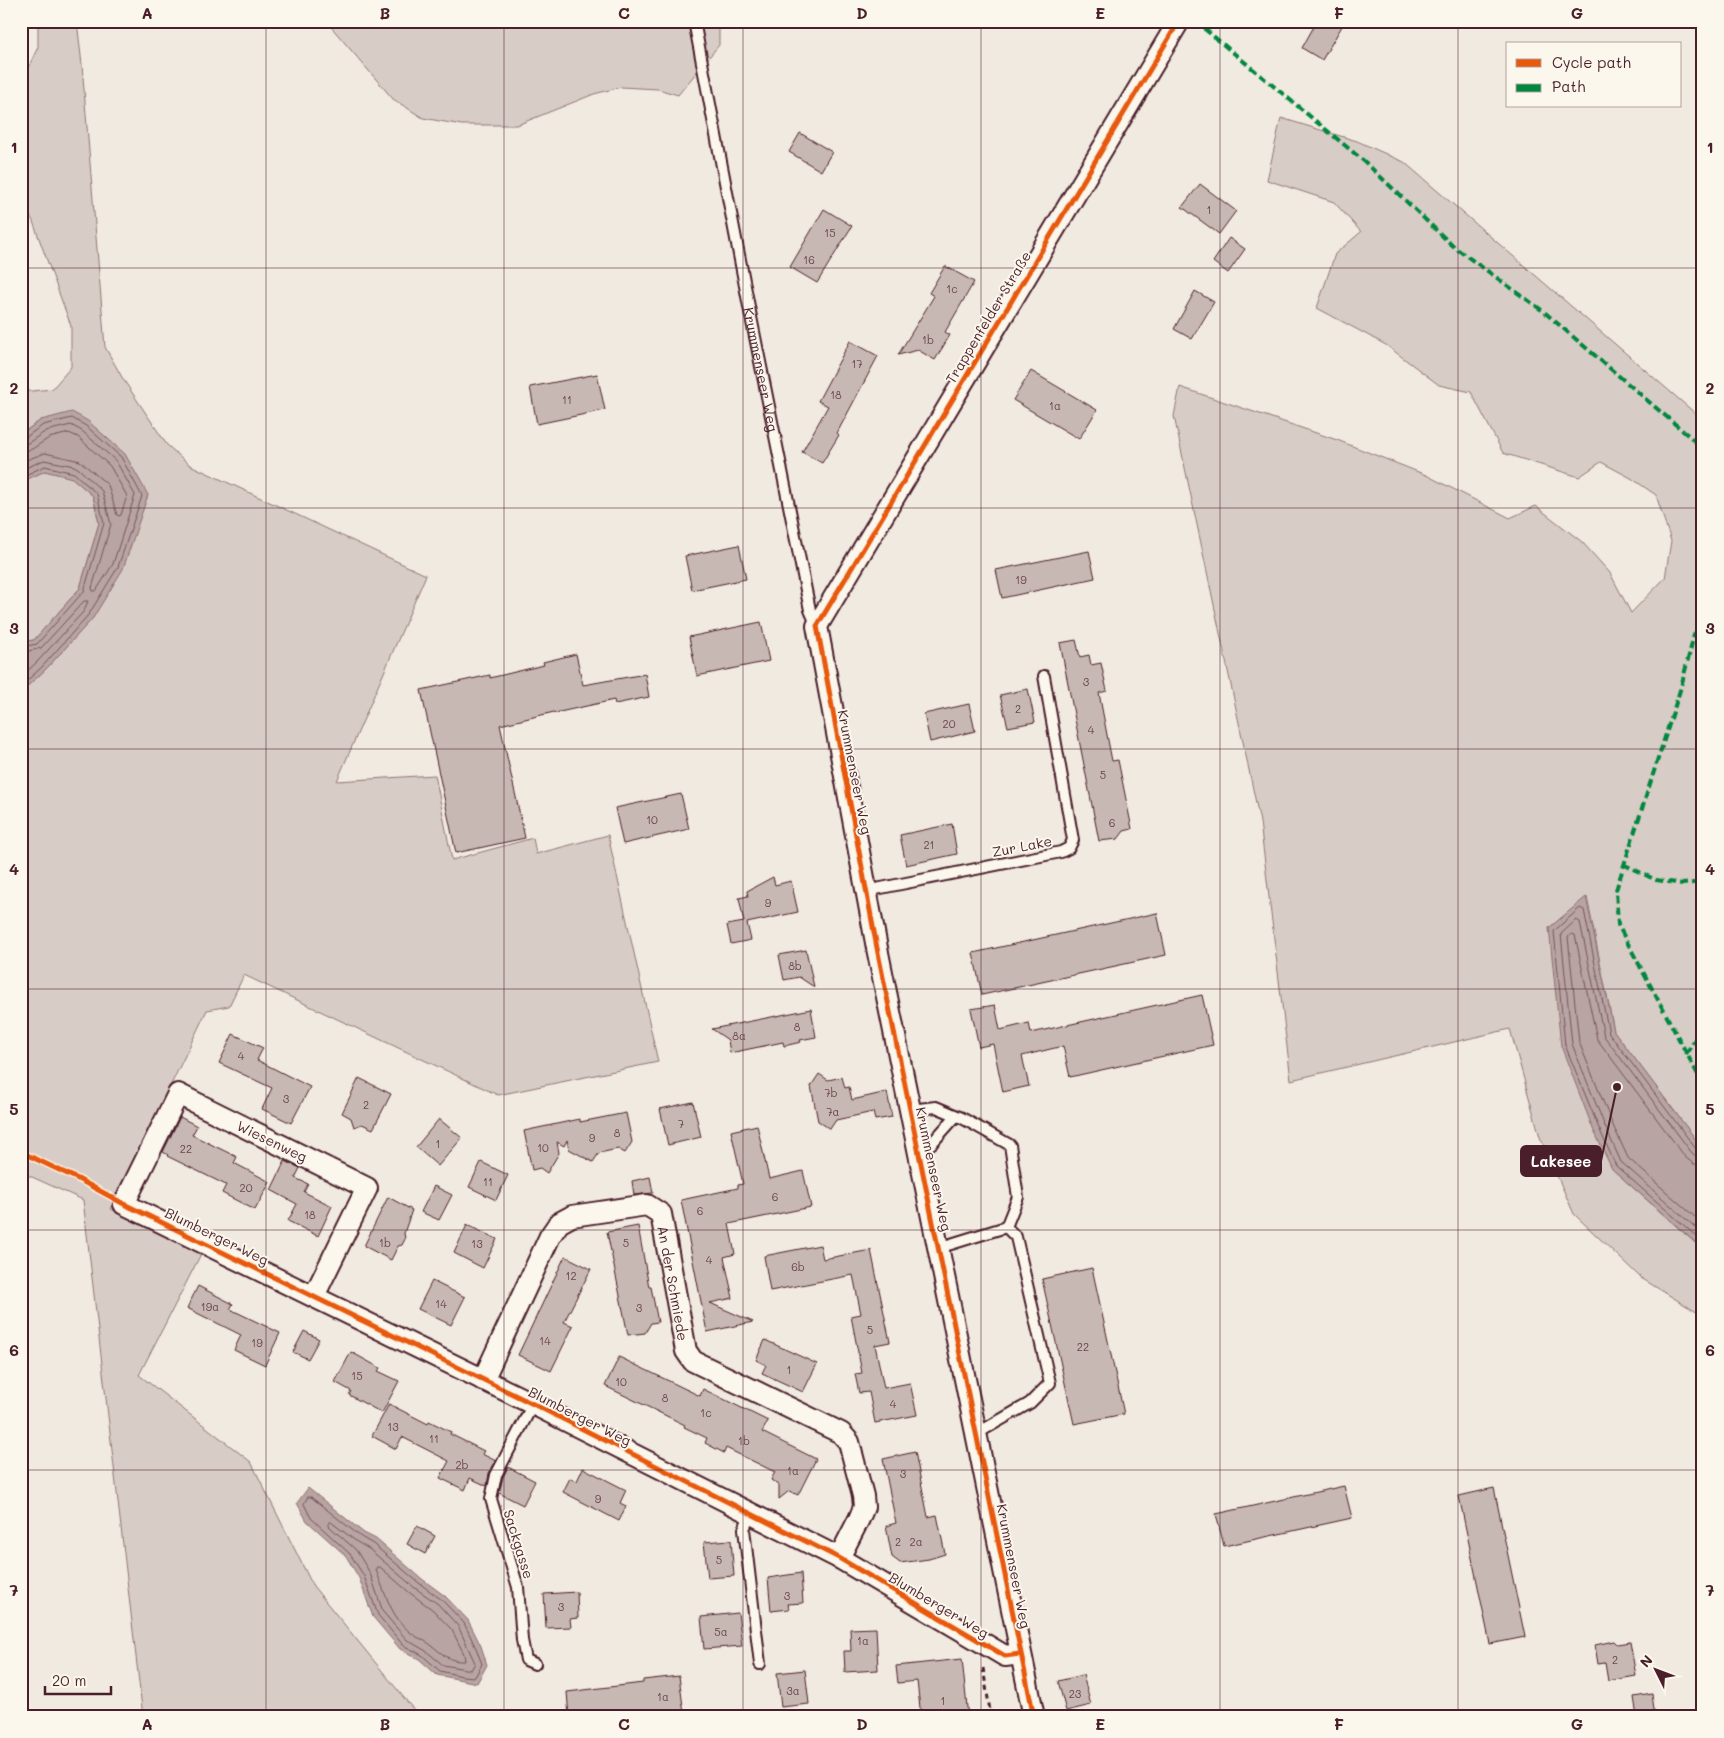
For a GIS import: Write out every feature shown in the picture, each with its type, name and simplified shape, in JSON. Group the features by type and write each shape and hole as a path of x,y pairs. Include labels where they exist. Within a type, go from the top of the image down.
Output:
{"street":[{"name":"Trappenfelder Straße","path":"817,626 1179,21"},
{"name":"Krummenseer Weg","path":"817,626 866,891 1034,1717"},
{"name":"Wiesenweg","path":"124,1204 178,1094 367,1188 314,1296"},
{"name":"Blumberger Weg","path":"124,1204 533,1404 750,1515 839,1558 1005,1656 1020,1654"},
{"name":"An der Schmiede","path":"483,1380 550,1236 559,1223 572,1216 647,1205 661,1214 686,1351 693,1362 841,1434 849,1442 864,1507 839,1558"}],"lane":[{"name":"Krummenseer Weg","path":"694,21 760,366 810,610 817,626"},
{"name":"Zur Lake","path":"866,891 1061,852 1069,848 1074,840 1044,676"},
{"path":"910,1110 936,1108 962,1118 1010,1146 1018,1197 1006,1227"},
{"path":"919,1153 932,1143 956,1116"},
{"path":"938,1248 1006,1227"},
{"path":"976,1434 1030,1403 1050,1383 1016,1237 1006,1227"},
{"name":"Sackgasse","path":"533,1404 496,1475 491,1499 518,1587 522,1640 526,1660 535,1664"},
{"path":"750,1515 744,1530 760,1664"}],"path":[{"path":"980,1642 991,1717"}],"shaded area":[{"path":"38,21 77,21 105,347 123,379 167,445 190,465 426,575 337,781 435,775 452,860 533,838 536,854 608,835 658,1062 498,1095 244,975 229,1006 207,1010 111,1209 202,1252 139,1375 251,1462 313,1586 418,1715 410,1717 143,1717 83,1200 21,1172 21,692 45,670 93,618 148,495 41,420 21,434 21,392 52,389 71,367 71,326 32,219 21,203 21,83 38,47"},
{"path":"326,21 719,21 719,45 678,95 658,89 621,87 594,94 517,125 462,125 423,118 393,99"},
{"path":"1281,118 1357,141 1404,162 1703,420 1703,1149 1614,1031 1587,897 1549,928 1612,1169 1703,1250 1703,1316 1641,1278 1574,1214 1540,1137 1510,1029 1291,1080 1260,822 1174,416 1180,387 1337,440 1426,475 1510,518 1536,506 1582,542 1610,573 1631,613 1665,578 1671,541 1656,495 1631,478 1601,462 1579,477 1503,453 1471,392 1439,385 1386,345 1317,308 1335,254 1361,232 1334,202 1267,180"},
{"path":"45,471 72,477 93,496 99,523 80,588 34,640 21,642 21,482"}],"water":[{"path":"72,412 88,421 125,454 148,495 123,569 93,618 45,670 21,692 21,642 34,640 80,588 99,523 93,496 72,478 45,471 21,482 21,434 41,420"},
{"path":"1586,897 1614,1031 1703,1149 1703,1249 1612,1169 1593,1129 1561,1046 1549,928"},
{"path":"308,1488 364,1533 376,1539 422,1579 445,1596 468,1620 481,1646 487,1665 477,1683 437,1675 419,1659 400,1649 373,1617 359,1578 346,1556 307,1521 297,1503"}],"building":[{"path":"1317,21 1345,21 1322,60 1302,48"},
{"path":"800,133 832,152 821,171 789,152"},
{"path":"1200,184 1236,211 1219,234 1182,207"},
{"path":"824,209 852,226 817,283 790,267"},
{"path":"1229,238 1245,249 1228,273 1213,262"},
{"path":"945,266 974,282 945,332 950,335 935,360 918,350 898,355 934,296 929,293"},
{"path":"1195,291 1214,302 1192,339 1174,329"},
{"path":"850,341 878,356 837,433 839,435 822,463 802,452 828,406 818,401"},
{"path":"1031,371 1097,410 1079,439 1013,400"},
{"path":"597,374 605,410 537,424 530,387"},
{"path":"739,545 746,579 692,590 685,556"},
{"path":"1089,551 1095,578 1002,598 996,570"},
{"path":"761,622 769,661 697,676 689,637"},
{"path":"1076,640 1080,657 1089,655 1091,665 1101,663 1107,691 1099,693 1112,761 1118,760 1132,829 1124,831 1118,839 1099,841 1060,643"},
{"path":"576,654 583,685 645,674 649,697 615,704 614,700 500,725 525,838 456,853 421,690 490,675 490,678 544,665 543,662"},
{"path":"1028,689 1035,722 1008,727 1000,695"},
{"path":"969,704 975,731 930,742 924,714"},
{"path":"681,794 689,829 623,844 615,808"},
{"path":"952,824 957,854 906,865 900,835"},
{"path":"773,877 775,885 791,881 798,912 747,923 751,940 731,944 727,925 744,922 739,898 748,896 747,891"},
{"path":"1157,913 1166,955 982,995 973,953"},
{"path":"806,950 814,987 799,977 784,980 779,955"},
{"path":"1202,995 1213,1045 1070,1077 1063,1046 1022,1056 1029,1086 1003,1092 993,1044 979,1047 971,1009 995,1005 1000,1030 1029,1023 1031,1033"},
{"path":"811,1009 816,1037 784,1046 783,1042 730,1053 728,1040 712,1029"},
{"path":"233,1034 263,1048 257,1060 310,1087 291,1123 262,1109 272,1088 219,1063"},
{"path":"819,1074 828,1080 842,1077 845,1088 849,1087 852,1100 887,1092 892,1117 875,1120 873,1112 836,1120 830,1129 818,1121 811,1086"},
{"path":"359,1078 391,1094 373,1129 362,1124 354,1127 351,1118 342,1113"},
{"path":"693,1102 701,1137 668,1145 660,1109"},
{"path":"626,1113 632,1142 625,1153 618,1149 599,1153 593,1162 569,1149 567,1140 564,1146 557,1142 559,1153 547,1173 540,1168 532,1170 524,1131 580,1119 580,1122"},
{"path":"180,1117 197,1126 192,1135 237,1157 234,1163 270,1182 255,1210 222,1193 226,1185 167,1156 163,1152"},
{"path":"439,1119 462,1138 438,1166 416,1147"},
{"path":"757,1125 769,1179 803,1171 811,1207 729,1224 735,1254 724,1257 733,1298 710,1303 753,1322 707,1332 681,1200 738,1188 738,1185 743,1184 731,1131"},
{"path":"285,1161 300,1168 295,1178 308,1184 304,1192 332,1206 318,1236 288,1221 297,1204 271,1190"},
{"path":"481,1162 508,1175 496,1200 469,1187"},
{"path":"650,1177 653,1193 634,1195 632,1181"},
{"path":"434,1186 452,1195 439,1220 421,1212"},
{"path":"388,1197 412,1210 404,1233 405,1239 402,1245 398,1246 391,1260 364,1246"},
{"path":"467,1225 497,1239 483,1268 454,1253"},
{"path":"638,1226 649,1287 651,1287 658,1322 651,1323 645,1333 628,1335 607,1232"},
{"path":"820,1245 823,1259 871,1250 890,1342 875,1345 884,1388 910,1383 917,1415 875,1423 869,1392 859,1393 855,1374 862,1373 851,1316 861,1314 853,1275 770,1291 764,1256"},
{"path":"565,1256 591,1269 564,1322 573,1326 551,1371 518,1355"},
{"path":"1092,1268 1124,1414 1074,1424 1042,1279"},
{"path":"432,1281 465,1297 451,1325 418,1309"},
{"path":"198,1286 233,1304 230,1309 280,1333 265,1365 234,1350 241,1335 187,1308"},
{"path":"304,1331 319,1339 308,1359 293,1352"},
{"path":"765,1340 817,1364 803,1392 762,1373 766,1365 756,1360"},
{"path":"351,1352 380,1368 378,1371 399,1381 382,1413 349,1395 351,1391 335,1382"},
{"path":"619,1357 700,1396 703,1389 768,1421 762,1432 816,1459 798,1495 789,1491 779,1499 779,1485 771,1480 775,1472 726,1448 724,1453 705,1443 707,1438 684,1427 685,1425 605,1386"},
{"path":"389,1404 428,1424 429,1421 451,1432 450,1434 484,1451 482,1454 496,1461 489,1473 487,1486 470,1478 465,1490 440,1478 449,1461 402,1437 396,1449 372,1436"},
{"path":"915,1452 928,1517 937,1515 945,1554 929,1559 900,1563 892,1557 886,1526 896,1523 883,1459"},
{"path":"508,1467 535,1481 523,1505 499,1493"},
{"path":"583,1468 626,1490 620,1503 626,1506 619,1521 563,1492 570,1478 577,1481"},
{"path":"1344,1486 1352,1518 1224,1546 1216,1514"},
{"path":"1494,1488 1525,1637 1490,1644 1459,1496"},
{"path":"417,1526 435,1536 425,1554 407,1544"},
{"path":"731,1540 734,1576 708,1578 704,1542"},
{"path":"801,1573 803,1603 788,1604 789,1609 771,1611 768,1578"},
{"path":"577,1592 578,1618 570,1619 571,1627 546,1628 544,1594"},
{"path":"738,1613 742,1646 704,1649 701,1617"},
{"path":"876,1628 878,1670 845,1672 844,1651 851,1651 850,1629"},
{"path":"1614,1641 1617,1644 1630,1642 1636,1676 1608,1681 1605,1663 1598,1664 1595,1645"},
{"path":"962,1659 968,1717 921,1717 917,1681 898,1683 896,1666"},
{"path":"805,1670 809,1704 781,1707 777,1673"},
{"path":"1083,1675 1091,1705 1066,1711 1058,1681"},
{"path":"679,1676 684,1714 667,1716 666,1711 612,1717 569,1717 567,1692 643,1683 643,1680"},
{"path":"1652,1694 1655,1717 1637,1717 1634,1697"}],"marked path":[{"path":"1195,21 1365,162 1454,247 1543,311 1703,448"},
{"path":"1703,621 1694,635 1681,687 1616,890 1618,925 1703,1084"},
{"path":"1623,864 1656,880 1683,884 1703,882"},
{"path":"1686,1054 1703,1026"}],"cycle path":[{"path":"1034,1717 877,948 817,626 1179,21"},
{"path":"21,1152 533,1404 839,1558 1005,1656 1020,1654"}],"place":[{"name":"Lakesee","path":"1617,1087"}]}
